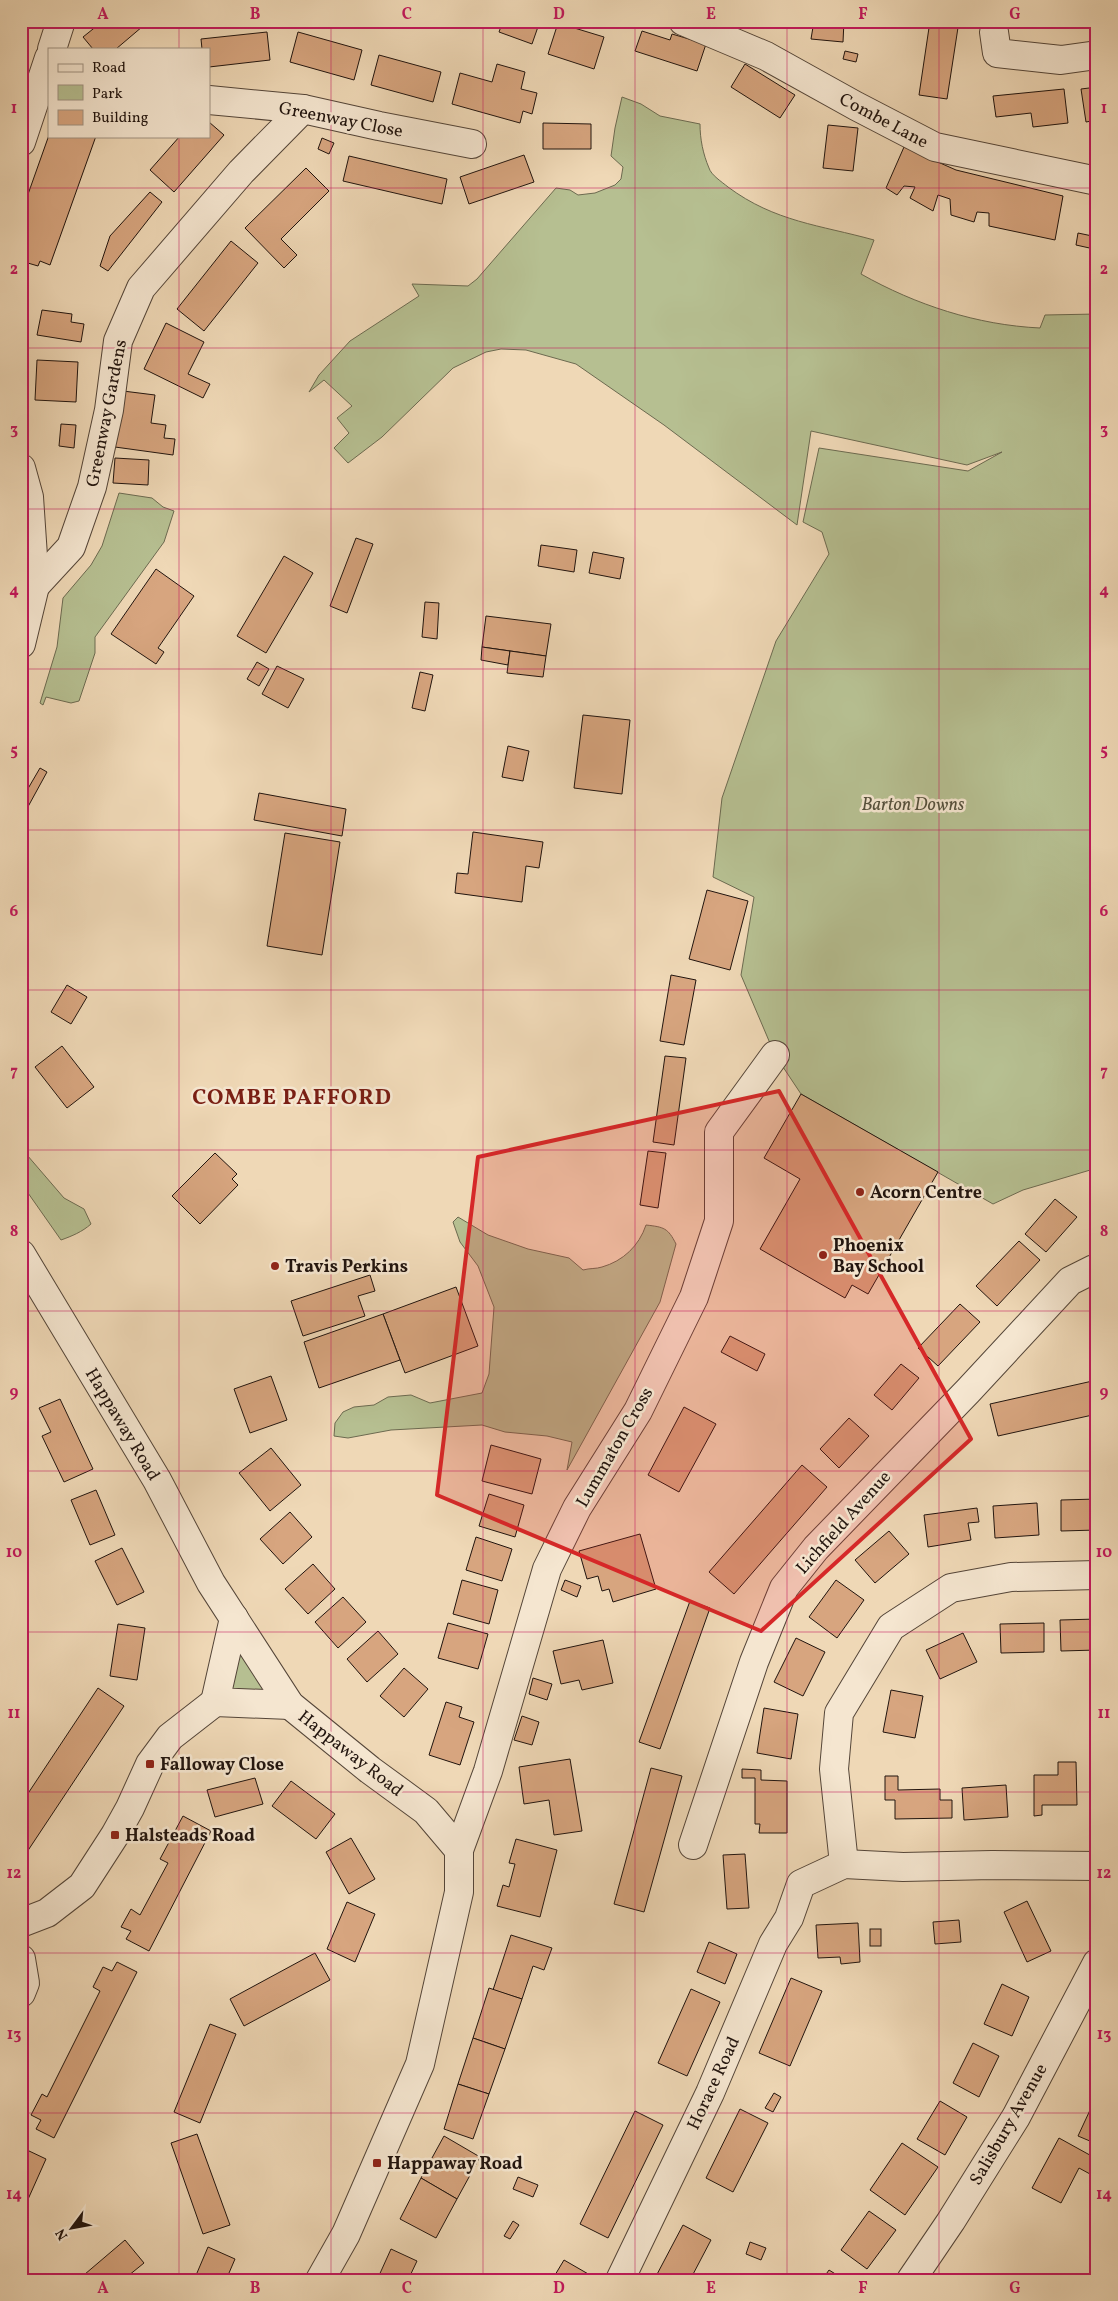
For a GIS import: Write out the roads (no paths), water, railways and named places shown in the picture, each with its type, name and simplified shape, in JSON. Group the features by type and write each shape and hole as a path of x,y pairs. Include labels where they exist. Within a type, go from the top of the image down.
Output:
{"street":[{"path":"53,48 61,21"},
{"name":"Combe Lane","path":"683,21 766,56 935,147 1097,181"},
{"path":"992,52 1061,60 1097,55"},
{"path":"21,142 48,63"},
{"name":"Greenway Close","path":"210,100 303,109 472,144"},
{"name":"Greenway Gardens","path":"35,586 71,547 92,487 109,410 118,342 141,288 241,172 303,109"},
{"path":"21,468 29,497 35,586 21,644"},
{"name":"Lummaton Cross","path":"459,1850 488,1771 547,1569 577,1508 638,1411 694,1297 719,1221 719,1132 775,1055"},
{"name":"Happaway Road","path":"21,1254 157,1480 211,1583 290,1705 370,1770 426,1811 459,1850"},
{"name":"Lichfield Avenue","path":"693,1845 754,1662 784,1588 816,1548 968,1391 1070,1281 1094,1269 1097,1270"},
{"path":"1097,1575 1011,1577 952,1588 891,1627 839,1713 834,1769 844,1864 903,1867 1097,1866"},
{"path":"21,1923 47,1913 82,1886 115,1835 130,1808 150,1764 170,1737 215,1702 234,1618"},
{"path":"215,1702 290,1705"},
{"path":"320,2280 346,2234 420,2064 459,1892 459,1850"},
{"name":"Horace Road","path":"620,2280 710,2093 773,1944 789,1918 801,1884 844,1864"},
{"path":"21,1959 25,1983 21,1992"},
{"name":"Salisbury Avenue","path":"911,2280 951,2221 1016,2117 1097,1963"}],"place":[{"name":"Acorn Centre","path":"860,1192"},
{"name":"Phoenix Bay School","path":"823,1255"},
{"name":"Travis Perkins","path":"275,1266"},
{"name":"Falloway Close","path":"150,1764"},
{"name":"Halsteads Road","path":"115,1835"},
{"name":"Happaway Road","path":"377,2163"}],"district":[{"name":"COMBE PAFFORD","path":"292,1096"}],"park label":[{"name":"Barton Downs","path":"913,804"}]}
